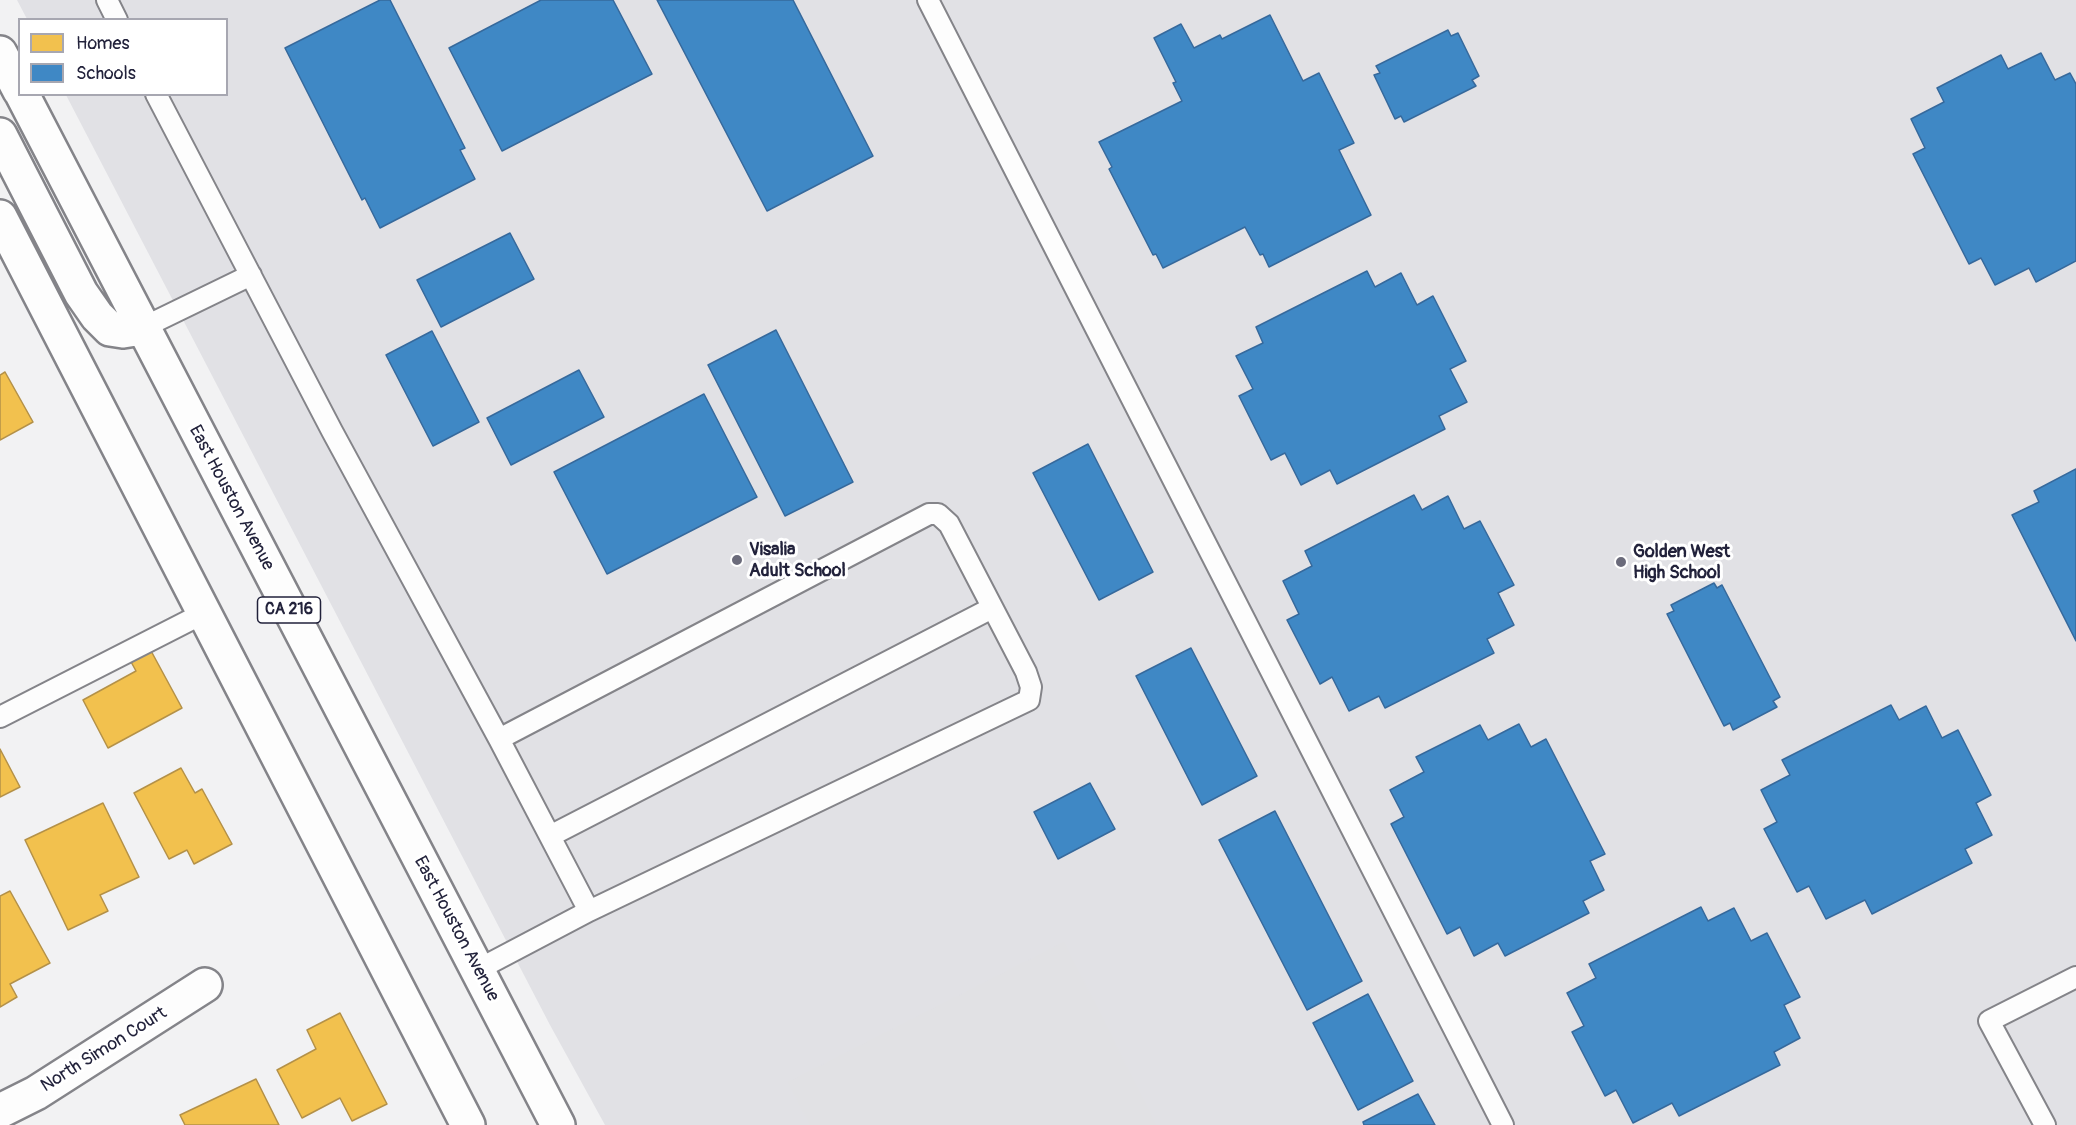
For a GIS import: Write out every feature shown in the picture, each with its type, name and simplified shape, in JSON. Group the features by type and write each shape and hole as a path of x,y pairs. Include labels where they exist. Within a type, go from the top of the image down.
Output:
{"main road":[{"name":"East Houston Avenue","path":"0,53 18,89"},
{"name":"East Houston Avenue","path":"22,96 558,1125"},
{"path":"0,135 81,293 97,316 110,329 123,331 142,328"},
{"path":"3,231 204,613 468,1125"},
{"name":"North Simon Court","path":"0,1111 36,1093 206,986"}],"lane":[{"path":"107,0 116,18"},
{"path":"928,0 1503,1125"},
{"path":"157,96 332,431 499,739 589,911"},
{"path":"142,328 251,276"},
{"path":"477,970 589,911 1029,700 1031,687 1026,672 949,524 938,514 929,514 499,739"},
{"path":"550,836 992,608"},
{"path":"0,717 204,613"},
{"path":"2045,1125 1989,1021 2076,977"}],"shaded area":[{"path":"17,0 2076,0 2076,1125 605,1125 550,1025 67,96 228,96 228,18 26,18"},
{"path":"1064,942 1156,1125 810,1125 788,1082"}],"building: Homes":[{"path":"5,372 33,422 0,440 0,375"},
{"path":"150,649 182,708 108,748 83,700 136,671 130,660"},
{"path":"0,749 20,787 0,797"},
{"path":"181,768 195,793 202,789 232,844 194,864 187,850 169,859 134,793"},
{"path":"103,803 139,877 100,895 108,911 68,930 25,840"},
{"path":"10,891 50,963 10,984 17,997 0,1007 0,896"},
{"path":"340,1013 387,1104 352,1121 340,1098 302,1118 277,1070 316,1049 307,1030"},
{"path":"256,1079 279,1125 185,1125 180,1115"}],"building: Schools":[{"path":"380,0 390,0 465,148 460,150 475,179 380,228 365,198 362,200 285,48"},
{"path":"541,0 613,0 652,74 502,151 449,48"},
{"path":"657,0 793,0 873,156 767,211"},
{"path":"1270,15 1303,81 1319,73 1354,143 1339,150 1371,215 1269,267 1245,227 1163,268 1156,254 1153,255 1109,169 1112,167 1099,142 1182,101 1173,83 1176,82 1154,38 1181,24 1194,48 1220,35 1222,39"},
{"path":"1448,30 1451,36 1458,33 1479,76 1472,80 1476,86 1404,122 1401,116 1395,119 1374,75 1380,73 1376,66"},
{"path":"2041,53 2055,80 2070,73 2076,84 2076,261 2036,282 2029,268 1995,285 1981,258 1969,264 1913,154 1925,148 1911,119 1944,102 1937,88 2001,55 2008,69"},
{"path":"510,233 534,279 441,327 417,280"},
{"path":"1367,271 1375,287 1401,273 1417,305 1433,296 1466,361 1450,369 1467,402 1439,416 1445,429 1337,484 1330,470 1301,485 1285,453 1271,460 1239,396 1253,389 1236,356 1263,343 1256,327"},
{"path":"776,330 853,482 785,516 708,365"},
{"path":"432,331 479,422 433,446 386,355"},
{"path":"579,370 604,417 511,465 487,418"},
{"path":"704,394 757,497 607,574 554,472"},
{"path":"1088,444 1153,572 1099,600 1033,473"},
{"path":"2076,469 2076,641 2012,515 2039,502 2034,491"},
{"path":"1414,495 1422,510 1448,496 1464,529 1480,521 1514,585 1498,593 1514,625 1487,639 1494,653 1385,708 1379,696 1349,711 1332,677 1320,684 1287,620 1299,614 1283,581 1312,566 1305,551"},
{"path":"1714,583 1717,588 1722,585 1780,697 1773,701 1777,707 1733,730 1730,723 1724,726 1667,614 1674,611 1671,605"},
{"path":"1191,648 1257,776 1202,805 1136,676"},
{"path":"1891,705 1899,720 1926,706 1942,738 1958,730 1991,795 1976,803 1992,835 1965,849 1972,863 1872,914 1865,900 1826,919 1809,886 1797,892 1764,829 1777,822 1761,790 1790,775 1782,760"},
{"path":"1519,724 1531,747 1546,739 1605,854 1590,861 1604,890 1583,901 1589,913 1505,956 1498,943 1474,956 1460,927 1447,934 1391,824 1404,817 1390,790 1424,772 1416,757 1480,725 1488,740"},
{"path":"1090,783 1115,829 1058,859 1034,812"},
{"path":"1275,811 1362,981 1307,1010 1219,840"},
{"path":"1701,907 1708,921 1734,908 1751,941 1767,933 1800,997 1784,1005 1800,1038 1774,1052 1780,1065 1679,1116 1672,1103 1633,1123 1616,1090 1605,1096 1572,1032 1584,1026 1567,993 1596,978 1589,964"},
{"path":"1368,994 1413,1081 1358,1110 1313,1023"},
{"path":"1418,1094 1435,1125 1364,1125 1363,1122"}],"place":[{"name":"Visalia Adult School","path":"737,560"},
{"name":"Golden West High School","path":"1621,562"}]}
